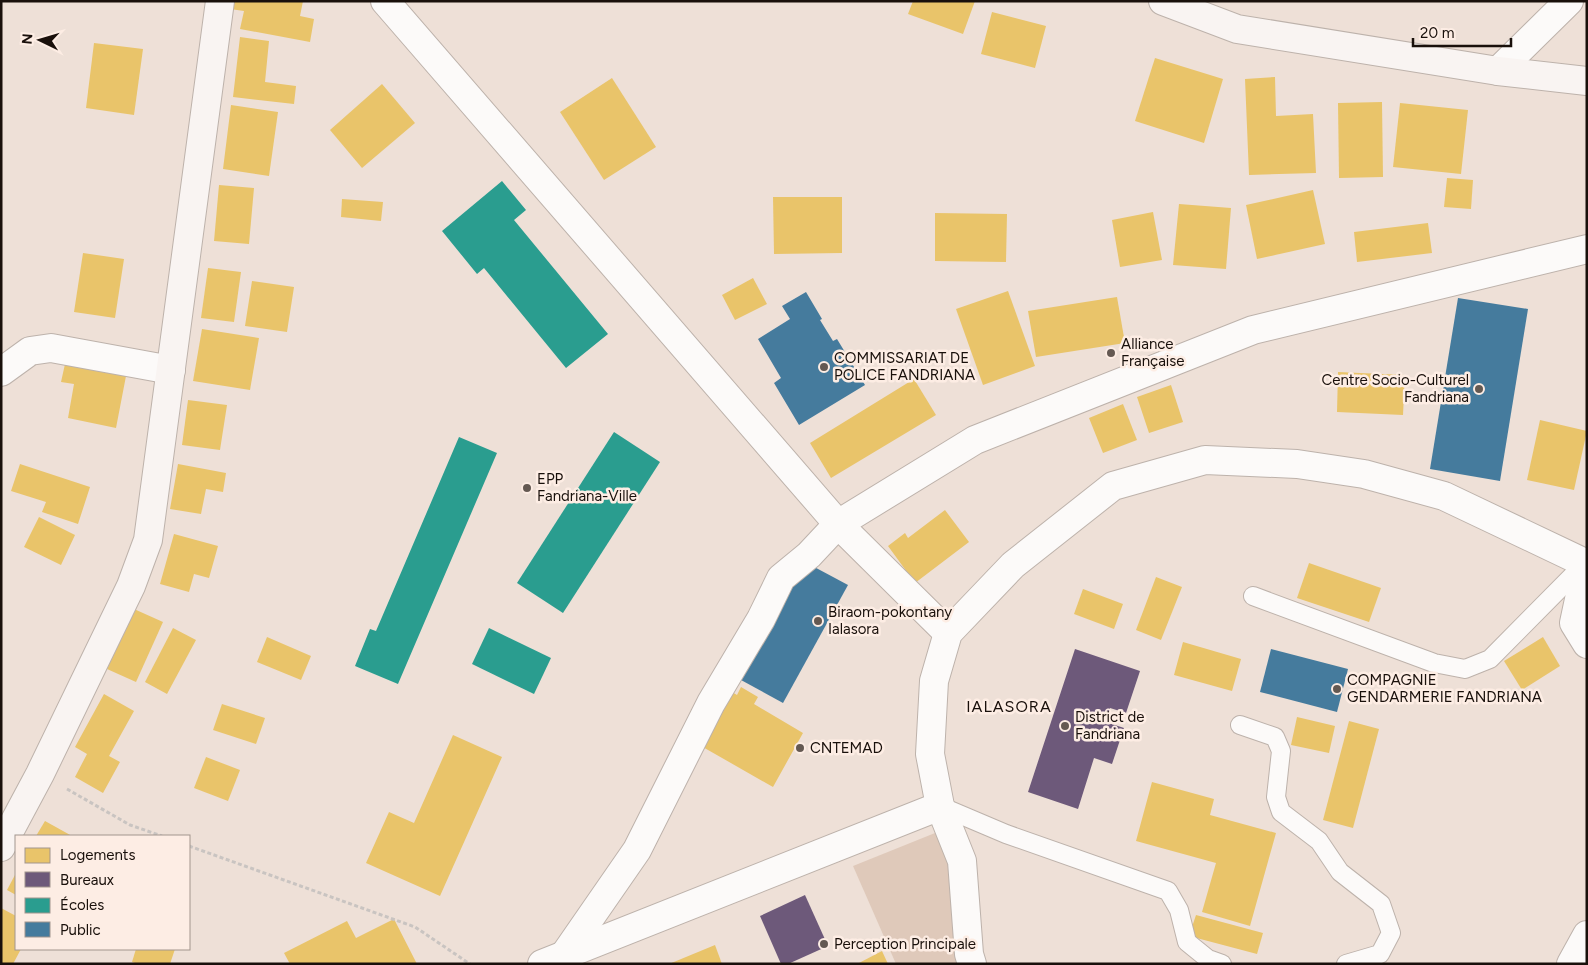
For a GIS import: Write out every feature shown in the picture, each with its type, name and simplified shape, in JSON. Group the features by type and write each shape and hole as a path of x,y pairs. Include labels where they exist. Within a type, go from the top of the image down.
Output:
{"main road":[{"path":"1,847 40,774 131,586 148,540 220,1"},
{"path":"1164,1 1237,29 1498,71 1587,81"}],"street":[{"path":"385,1 838,524 948,633"},
{"path":"1498,71 1569,1"},
{"path":"554,959 637,850 711,703 761,619 782,578 838,524 975,440 1253,330 1587,249"},
{"path":"1,372 30,351 51,348 171,370"},
{"path":"972,964 969,954 962,861 940,806 930,754 934,681 948,633 1013,565 1113,486 1205,460 1297,464 1373,476 1444,496 1586,563 1574,623 1587,644"},
{"path":"554,959 940,806"},
{"path":"1571,964 1587,936"}],"lane":[{"path":"1254,596 1434,663 1465,669 1490,658 1586,563"},
{"path":"1240,725 1275,737 1281,751 1276,797 1281,812 1319,840 1340,872 1381,904 1391,933 1380,954 1346,964"},
{"path":"940,806 1006,834 1168,891 1179,910 1187,942 1208,959 1222,964"}],"path":[{"path":"40,774 130,824 159,835"},
{"path":"190,846 415,927 470,964"}],"shaded area":[{"path":"935,833 947,853 962,964 896,964 853,866"}],"building: Logements":[{"path":"232,1 303,1 300,16 314,19 310,42 240,29 244,11 230,9"},
{"path":"913,1 975,1 963,34 908,14"},
{"path":"992,12 1046,26 1035,68 981,54"},
{"path":"240,37 269,41 265,82 296,86 294,104 233,97"},
{"path":"94,43 143,49 134,115 86,108"},
{"path":"1155,58 1223,79 1204,143 1135,121"},
{"path":"1275,77 1276,116 1313,114 1316,173 1249,175 1245,79"},
{"path":"612,78 656,147 604,180 560,112"},
{"path":"382,84 415,123 362,168 330,130"},
{"path":"1382,102 1383,177 1339,178 1338,103"},
{"path":"1400,103 1468,110 1461,174 1393,167"},
{"path":"231,105 278,112 269,176 223,169"},
{"path":"1447,178 1473,180 1471,209 1444,207"},
{"path":"219,185 254,188 249,244 214,241"},
{"path":"1313,190 1325,244 1257,259 1246,205"},
{"path":"773,197 842,197 842,253 774,254"},
{"path":"342,199 383,202 381,221 341,217"},
{"path":"1179,204 1231,208 1226,269 1173,265"},
{"path":"1153,212 1162,260 1120,267 1112,220"},
{"path":"935,213 1007,214 1006,262 935,261"},
{"path":"1428,223 1432,253 1357,262 1354,232"},
{"path":"83,253 124,259 115,318 74,312"},
{"path":"208,268 241,272 234,322 201,318"},
{"path":"753,278 767,304 735,320 722,295"},
{"path":"252,281 294,287 287,332 245,326"},
{"path":"1008,291 1035,366 983,385 956,309"},
{"path":"1117,297 1125,343 1036,357 1028,311"},
{"path":"202,329 259,338 250,390 193,381"},
{"path":"65,364 126,376 116,428 68,418 74,384 61,382"},
{"path":"1338,372 1405,375 1403,415 1337,412"},
{"path":"914,379 936,415 831,478 810,443"},
{"path":"1171,385 1183,422 1149,433 1137,397"},
{"path":"188,400 227,405 220,450 182,445"},
{"path":"1123,404 1137,440 1103,453 1089,418"},
{"path":"1540,420 1587,431 1574,490 1527,480"},
{"path":"20,464 90,487 78,524 42,512 46,502 11,491"},
{"path":"178,464 226,473 223,492 206,489 201,514 170,509"},
{"path":"945,510 969,542 915,583 888,546 905,533 908,538"},
{"path":"39,517 75,535 61,565 24,547"},
{"path":"174,534 218,546 209,578 194,574 189,592 160,584"},
{"path":"1309,563 1381,588 1369,622 1297,598"},
{"path":"1156,577 1182,587 1161,640 1136,630"},
{"path":"1083,589 1123,604 1114,629 1074,614"},
{"path":"134,609 163,622 136,682 107,669"},
{"path":"173,628 196,640 167,694 145,682"},
{"path":"267,637 311,656 301,680 257,662"},
{"path":"1543,637 1560,666 1522,690 1504,661"},
{"path":"1183,642 1241,659 1232,691 1174,675"},
{"path":"741,687 758,697 754,704 803,733 773,787 701,746 732,692 737,695"},
{"path":"104,694 134,711 109,756 120,762 103,793 75,777 87,754 75,747"},
{"path":"222,704 265,718 256,744 213,730"},
{"path":"1297,717 1335,726 1329,753 1291,745"},
{"path":"1349,721 1379,729 1353,828 1323,820"},
{"path":"453,735 502,757 440,896 366,863 389,812 414,823"},
{"path":"206,757 240,770 228,801 194,788"},
{"path":"1152,782 1214,799 1210,815 1276,833 1250,926 1202,912 1216,863 1136,841"},
{"path":"45,821 70,835 37,835"},
{"path":"15,875 15,894 7,890"},
{"path":"1,908 15,915 15,950 20,950 13,964 1,964"},
{"path":"1196,915 1263,933 1257,954 1189,936"},
{"path":"394,919 417,964 290,964 284,953 347,921 356,938"},
{"path":"715,945 722,964 669,964"},
{"path":"136,950 175,950 170,964 138,964 132,962"},
{"path":"882,951 888,964 857,964"}],"building: Bureaux":[{"path":"1075,649 1140,671 1126,713 1110,708 1106,722 1124,728 1112,764 1094,758 1078,809 1028,792"},
{"path":"805,895 828,946 788,964 781,964 760,916"}],"building: Écoles":[{"path":"502,181 526,210 514,220 608,334 566,368 484,268 477,274 442,231"},
{"path":"614,432 660,462 563,613 517,583"},
{"path":"459,437 497,453 398,684 355,666 370,629 376,631"},
{"path":"489,628 551,658 534,694 472,664"}],"building: Public":[{"path":"806,292 833,341 837,339 865,385 799,425 774,383 781,378 758,339 790,319 782,306"},
{"name":"Centre Socio-Culturel Fandriana","path":"1458,298 1528,309 1500,481 1430,469"},
{"path":"805,562 848,585 783,703 741,680"},
{"path":"1271,649 1348,669 1337,712 1260,692"}],"place":[{"name":"Alliance Française","path":"1111,353"},
{"name":"COMMISSARIAT DE POLICE FANDRIANA","path":"824,367"},
{"name":"Centre Socio-Culturel Fandriana","path":"1479,389"},
{"name":"EPP Fandriana-Ville","path":"527,488"},
{"name":"Biraom-pokontany Ialasora","path":"818,621"},
{"name":"COMPAGNIE GENDARMERIE FANDRIANA","path":"1337,689"},
{"name":"District de Fandriana","path":"1065,726"},
{"name":"CNTEMAD","path":"800,748"},
{"name":"Perception Principale","path":"824,944"}],"district":[{"name":"IALASORA","path":"1009,706"}]}
